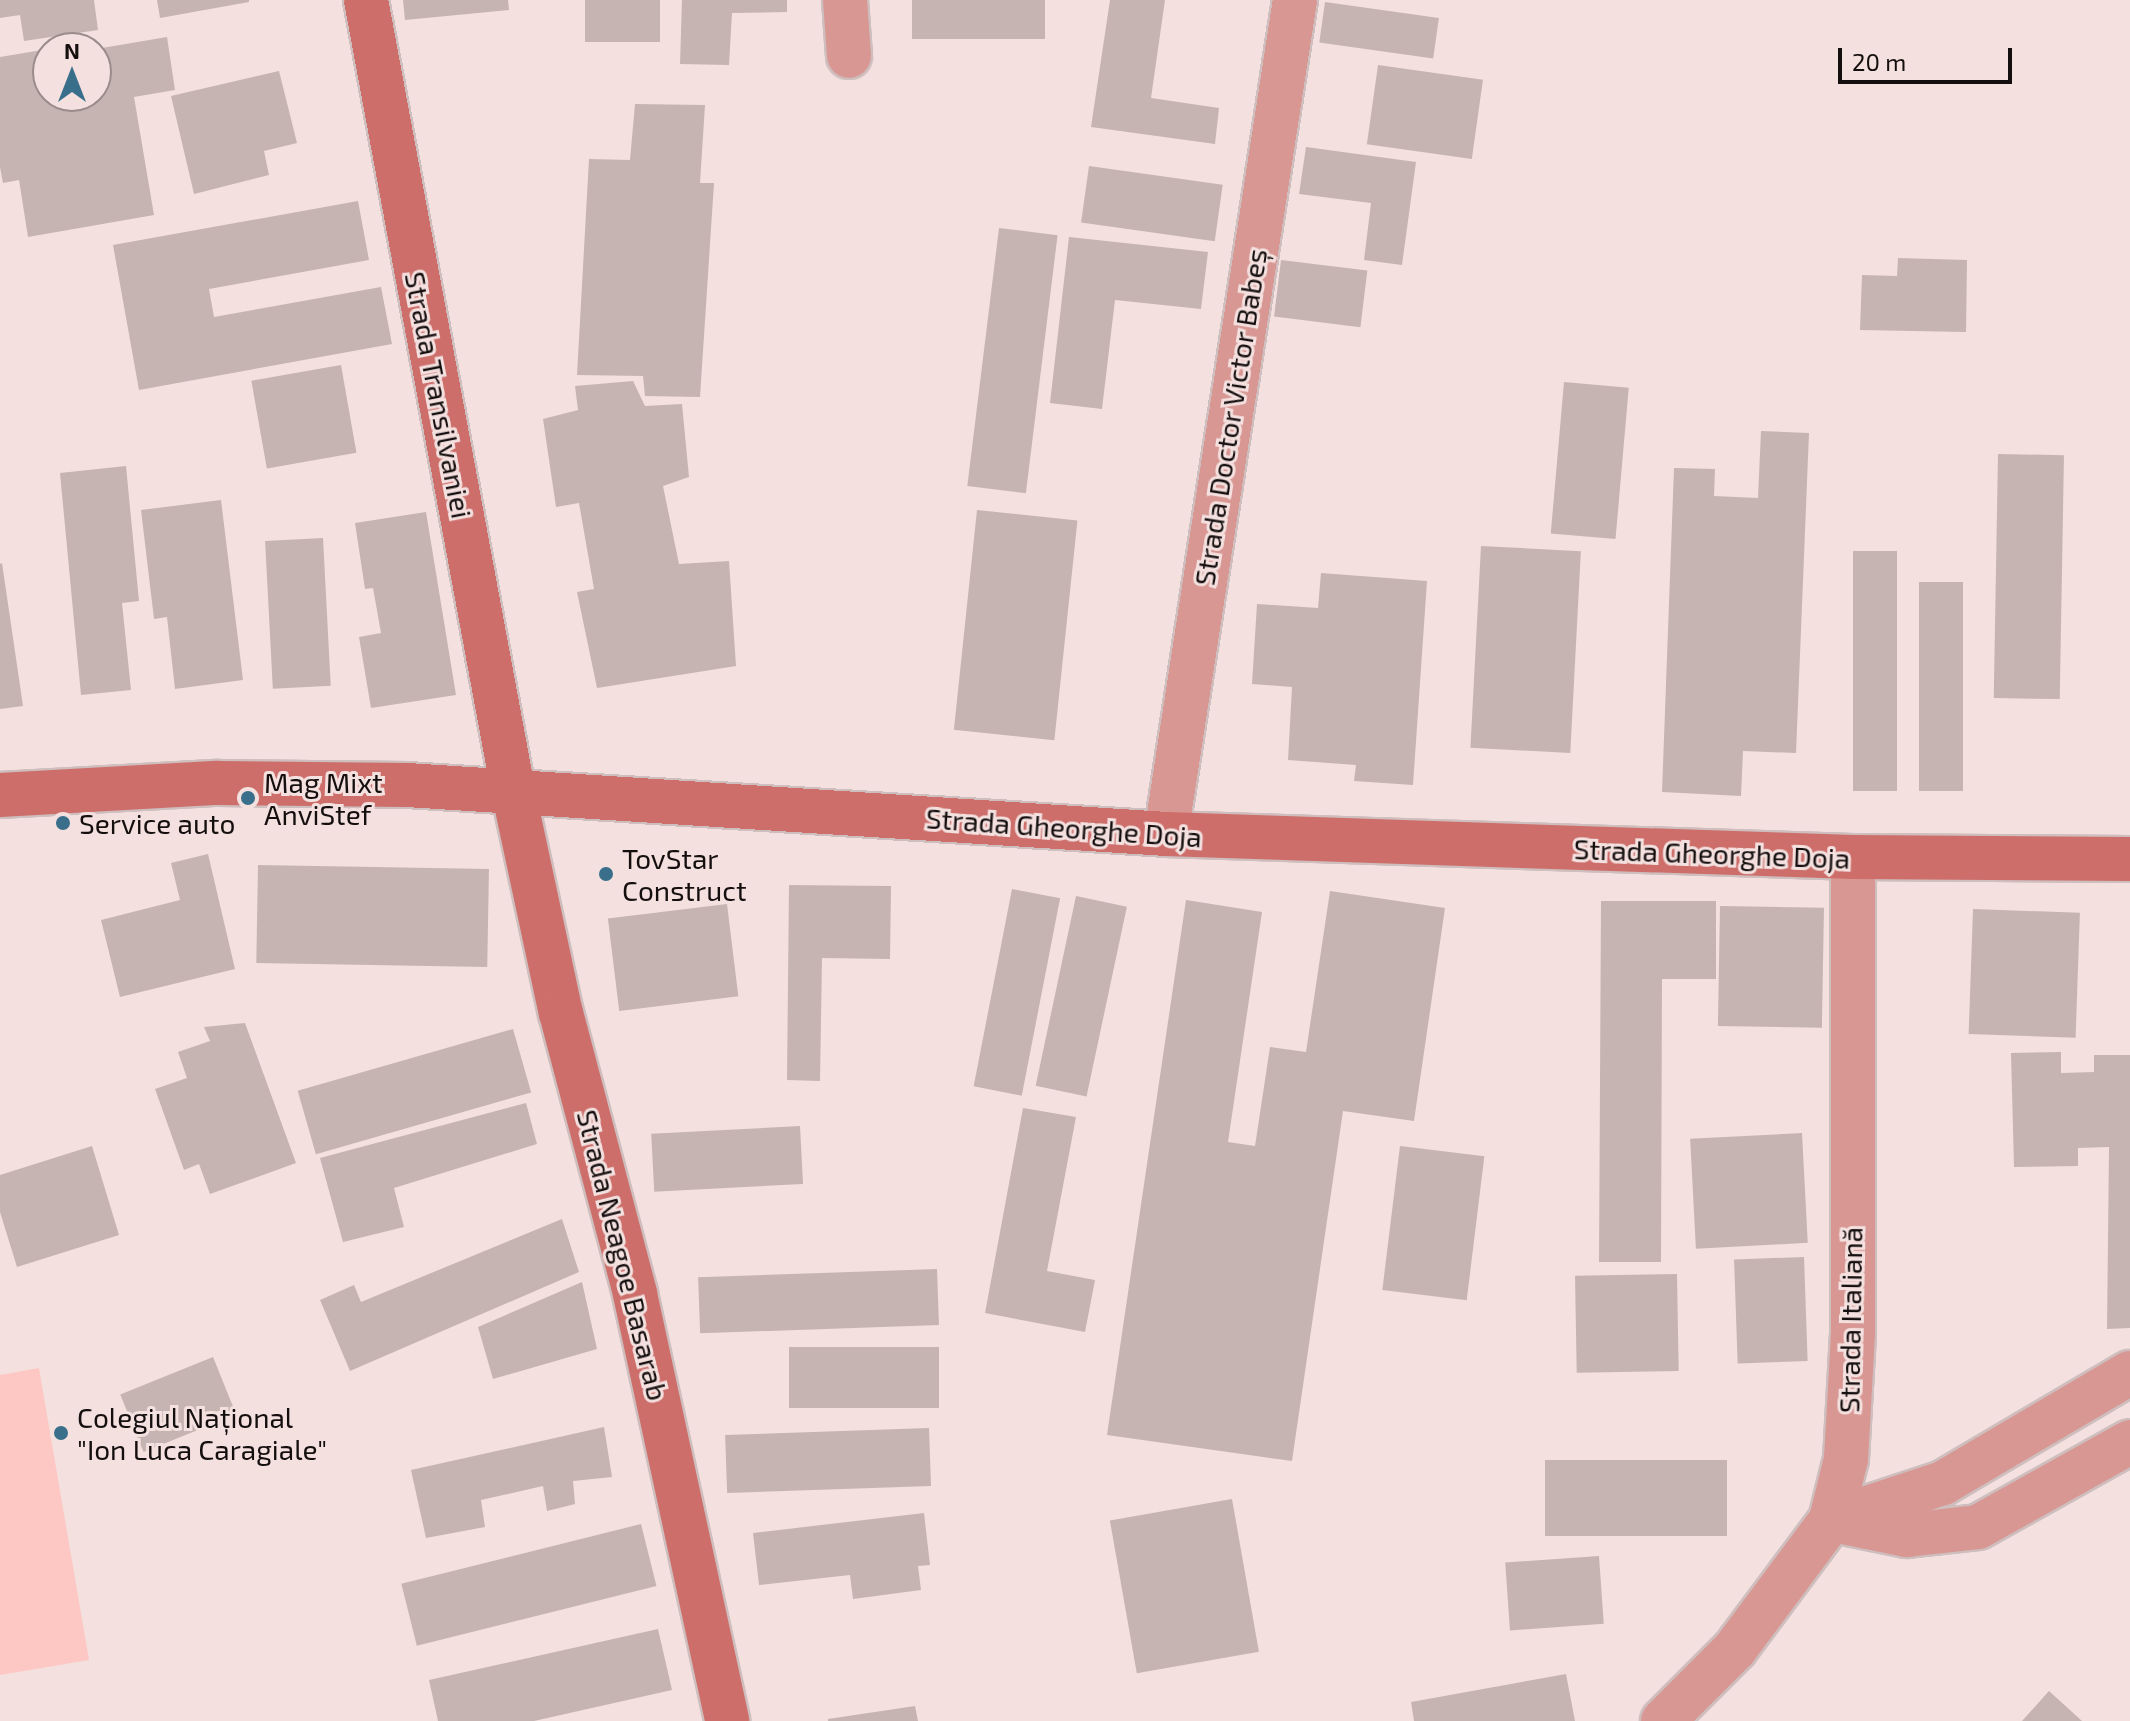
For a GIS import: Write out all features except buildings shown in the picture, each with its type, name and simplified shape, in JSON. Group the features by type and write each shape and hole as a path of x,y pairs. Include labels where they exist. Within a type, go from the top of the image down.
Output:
{"main road":[{"name":"Strada Transilvaniei","path":"366,0 513,790"},
{"name":"Strada Gheorghe Doja","path":"0,795 218,783 513,790 1166,834 1853,857 2130,859"},
{"name":"Strada Neagoe Basarab","path":"513,790 561,1013 635,1294 727,1721"}],"street":[{"path":"845,0 849,56"},
{"name":"Strada Doctor Victor Babeș","path":"1166,834 1295,0"},
{"name":"Strada Italiană","path":"1663,1721 1735,1649 1831,1520 1846,1459 1853,1333 1853,857"},
{"path":"1831,1520 1943,1483 2130,1373"},
{"path":"1831,1520 1907,1535 1978,1527 2130,1442"}],"shaded area":[{"path":"39,1368 89,1660 0,1675 0,1375"}],"place":[{"name":"Mag Mixt AnviStef","path":"248,798"},
{"name":"Service auto","path":"63,823"},
{"name":"TovStar Construct","path":"606,874"},
{"name":"Colegiul Național \"Ion Luca Caragiale\"","path":"61,1433"}]}
